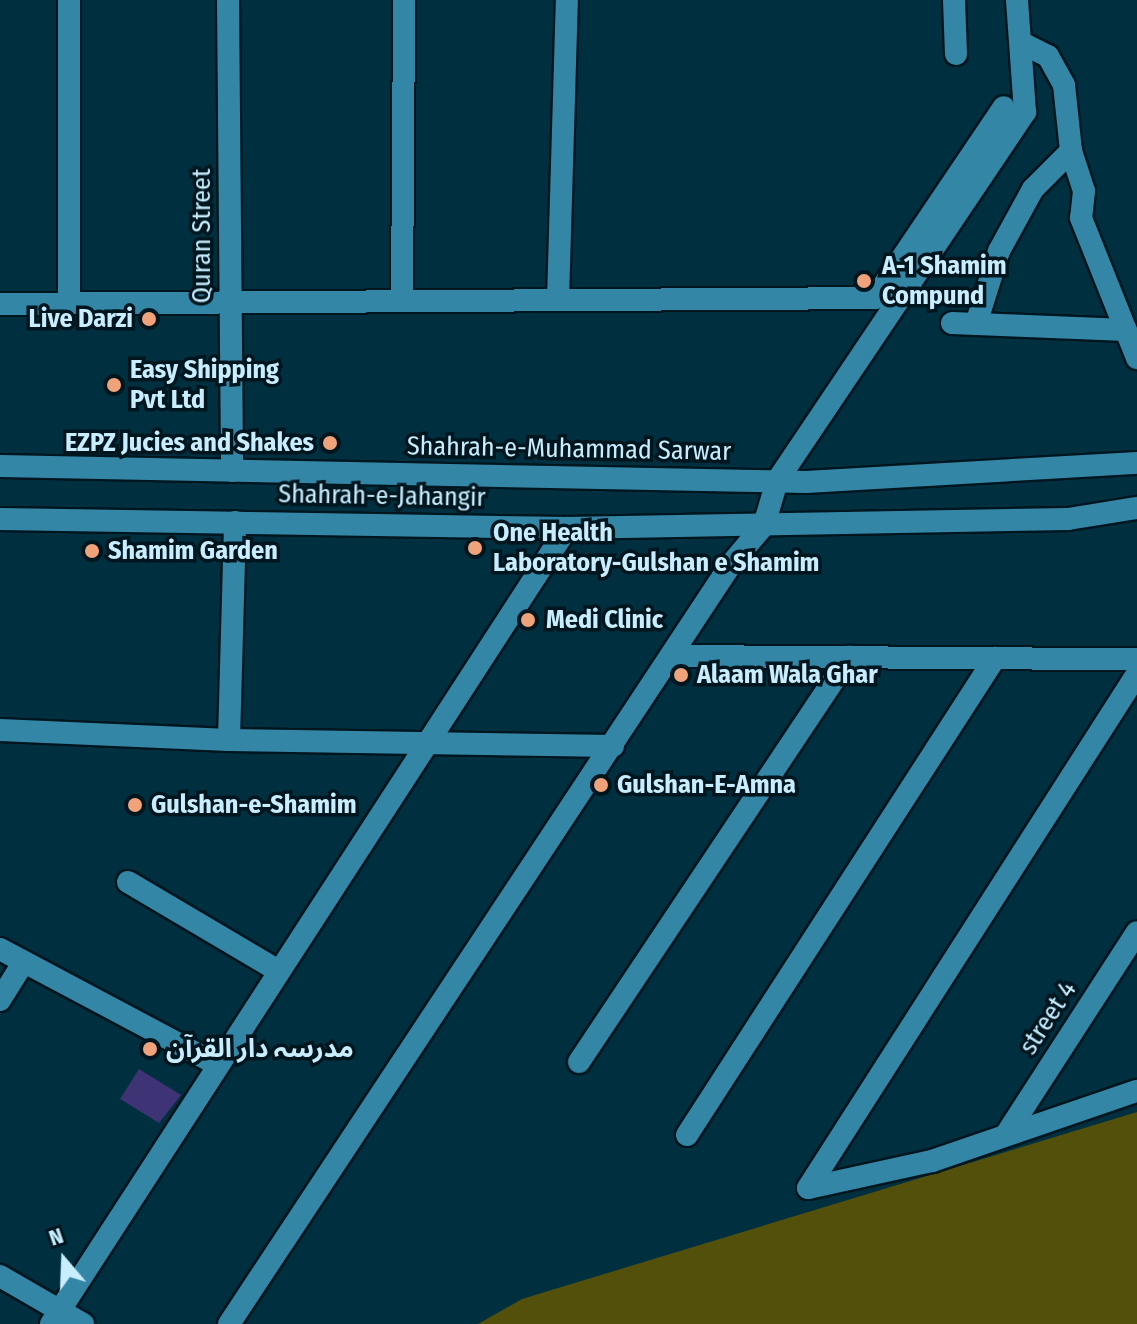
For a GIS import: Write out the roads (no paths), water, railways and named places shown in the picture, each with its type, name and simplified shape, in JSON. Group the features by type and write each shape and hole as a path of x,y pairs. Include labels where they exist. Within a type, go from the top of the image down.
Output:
{"street":[{"path":"69,0 69,303"},
{"name":"Quran Street","path":"228,0 232,471"},
{"path":"402,300 404,0"},
{"path":"558,299 567,0"},
{"path":"954,0 956,54"},
{"path":"229,1324 731,564 764,525 777,481 1025,112 1017,0"},
{"path":"1022,43 1048,56 1064,85 1071,151 1084,191 1081,218 1137,358"},
{"path":"0,304 875,298 1004,107"},
{"path":"976,324 1006,238 1033,189 1071,151"},
{"path":"952,323 1126,330"},
{"name":"Shahrah-e-Muhammad Sarwar","path":"0,466 777,481 1137,463"},
{"path":"764,525 1068,519 1137,508"},
{"name":"Shahrah-e-Jahangir","path":"0,519 567,528 764,525"},
{"path":"229,740 235,522"},
{"path":"55,1318 216,1064 430,743 567,528"},
{"path":"672,656 1137,659"},
{"path":"579,1062 849,657"},
{"path":"687,1135 995,658"},
{"path":"1137,674 808,1188 932,1161 1137,1091"},
{"path":"0,730 229,740 613,746"},
{"path":"128,882 277,970"},
{"name":"street 4","path":"1007,1133 1137,932"},
{"path":"0,949 216,1064"},
{"path":"0,1000 23,963"},
{"path":"0,1276 55,1318 83,1324"}],"place":[{"name":"A-1 Shamim Compund","path":"864,281"},
{"name":"Live Darzi","path":"149,319"},
{"name":"Easy Shipping Pvt Ltd","path":"114,385"},
{"name":"EZPZ Jucies and Shakes","path":"330,443"},
{"name":"One Health Laboratory-Gulshan e Shamim","path":"475,548"},
{"name":"Shamim Garden","path":"92,551"},
{"name":"Medi Clinic","path":"528,620"},
{"name":"Alaam Wala Ghar","path":"681,675"},
{"name":"Gulshan-E-Amna","path":"601,785"},
{"name":"Gulshan-e-Shamim","path":"135,805"},
{"name":"مدرسہ دار القرآن","path":"150,1049"}]}
